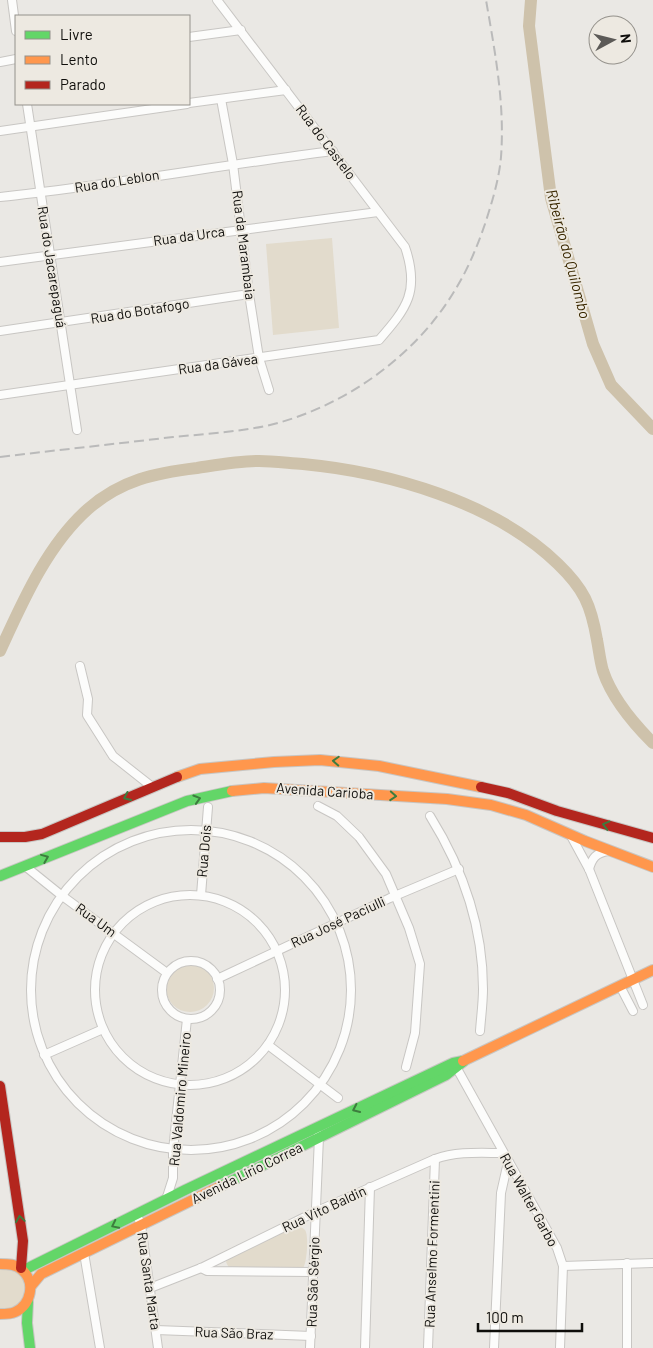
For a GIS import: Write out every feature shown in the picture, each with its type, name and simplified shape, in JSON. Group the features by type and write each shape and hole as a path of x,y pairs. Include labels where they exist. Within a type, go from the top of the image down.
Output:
{"main road":[{"name":"Avenida Carioba","path":"0,838 42,834 151,786 200,769 320,760 379,766 488,788 508,793 557,811 653,838"},
{"name":"Avenida Carioba","path":"0,876 187,801 251,788 276,788 477,802 526,814 608,851 653,867"},
{"name":"Avenida Lírio Correa","path":"22,1269 139,1220 653,970"},
{"path":"0,1086 23,1240 22,1269"},
{"name":"Avenida Lírio Correa","path":"31,1286 41,1274 84,1253 184,1190 317,1132"},
{"path":"0,1264 14,1264 29,1277 31,1294 28,1302 27,1323 30,1348"},
{"path":"0,1314 15,1313 28,1302"}],"street":[{"path":"12,0 15,23"},
{"name":"Rua do Castelo","path":"217,0 405,248 411,264 410,293"},
{"path":"190,37 241,30"},
{"path":"0,62 15,59"},
{"path":"190,104 286,90"},
{"name":"Rua da Marambaia","path":"221,99 233,164 259,358 269,390"},
{"name":"Rua do Jacarepaguá","path":"27,105 77,430"},
{"path":"0,131 181,105"},
{"name":"Rua do Leblon","path":"0,197 333,151"},
{"name":"Rua da Urca","path":"0,262 378,212"},
{"name":"Rua da Gávea","path":"0,395 379,340 405,308 410,293"},
{"name":"Rua do Botafogo","path":"0,330 61,323 249,294"},
{"path":"80,666 88,699 87,715 113,756 151,786"},
{"path":"318,806 337,816 359,837 386,874 410,928 420,964 414,1033 406,1068"},
{"name":"Rua Dois","path":"200,895 208,808"},
{"path":"430,816 446,842 459,869 473,908 481,948 483,990 480,1031"},
{"path":"173,829 207,829 234,834 260,844 285,859 306,877 324,899 337,924 347,950 351,978 351,1007 345,1034 335,1061 321,1085 295,1112 280,1124 256,1138 201,1151 173,1150 146,1144 129,1138 96,1120 58,1080 44,1055 34,1023 30,990 34,956 44,924 61,895 83,870 110,850 141,836 173,829"},
{"path":"570,834 589,869 643,1005"},
{"path":"589,869 592,859 596,855 608,851"},
{"name":"Rua Um","path":"25,866 167,973"},
{"name":"Rua José Paciulli","path":"218,979 277,950 459,869"},
{"path":"184,894 220,899 238,907 254,919 267,933 277,950 284,974 285,999 280,1023 268,1045 258,1058 245,1069 230,1077 206,1084 181,1086 161,1082 143,1074 132,1066 113,1047 103,1029 97,1010 94,990 103,951 113,933 137,910 152,902 184,894"},
{"path":"189,961 198,962 206,965 218,979 219,996 216,1004 204,1016 196,1019 187,1019 172,1012 166,1006 162,989 163,981 173,967 189,961"},
{"path":"620,986 633,1011"},
{"name":"Rua Valdomiro Mineiro","path":"166,1200 173,1178 173,1150 187,1019"},
{"path":"44,1055 103,1029"},
{"path":"268,1045 338,1098"},
{"name":"Rua Walter Garbo","path":"458,1064 503,1153 557,1248 563,1266 560,1348"},
{"name":"Rua São Sérgio","path":"310,1348 317,1132"},
{"name":"Rua Vito Baldin","path":"150,1288 201,1268 315,1212 448,1154 468,1152 503,1153"},
{"name":"Rua Anselmo Formentini","path":"428,1348 435,1159"},
{"path":"494,1348 501,1193 508,1162"},
{"name":"Rua Valdomiro Mineiro","path":"173,1178 184,1190"},
{"path":"365,1348 370,1187"},
{"name":"Rua Santa Marta","path":"139,1220 158,1348"},
{"path":"84,1253 100,1348"},
{"path":"627,1263 627,1348"},
{"path":"563,1266 653,1263"},
{"path":"201,1268 207,1272 312,1272"},
{"name":"Rua São Braz","path":"156,1330 311,1336"}],"shaded area":[{"path":"332,238 339,328 273,335 266,244"},
{"path":"190,964 199,966 207,971 212,979 214,988 212,997 207,1005 199,1010 190,1012 181,1010 173,1005 168,997 166,988 168,979 173,971 181,966"},
{"path":"297,1226 305,1230 307,1237 303,1268 229,1268 226,1262 228,1258"},
{"path":"8,1266 21,1273 27,1286 25,1300 13,1310 0,1311 0,1267"}],"waterway":[{"name":"Ribeirão do Quilombo","path":"531,0 529,26 551,198 593,344 611,385 653,429"},
{"name":"Ribeirão do Quilombo","path":"0,651 37,576 60,540 73,523 88,509 113,491 139,479 167,472 236,462 270,461 336,468 404,483 472,507 504,523 532,542 558,564 580,590 589,607 603,671 612,691 631,719 653,743"}],"railway":[{"path":"0,457 234,431 270,425 298,417 325,406 376,376 399,357 439,314 460,282 479,241 495,191 501,157 502,117 493,39 486,0"}],"traffic: fast":[{"path":"0,876 187,801 232,791"},
{"path":"24,1270 185,1190 453,1063 463,1061"},
{"path":"221,1186 446,1075 464,1061"},
{"path":"28,1302 27,1323 30,1348"}],"traffic: slow":[{"path":"177,777 200,769 320,760 379,766 481,787"},
{"path":"232,791 264,788 447,799 491,805 526,815 585,841 653,867"},
{"path":"463,1061 653,970"},
{"path":"31,1286 41,1274 221,1186"},
{"path":"0,1264 20,1268 26,1275 30,1287 28,1299 20,1309 12,1313 0,1314"}],"traffic: jam":[{"path":"0,837 25,837 42,834 177,777"},
{"path":"481,787 508,793 557,811 653,838"},
{"path":"0,1086 23,1241 21,1268"}]}
